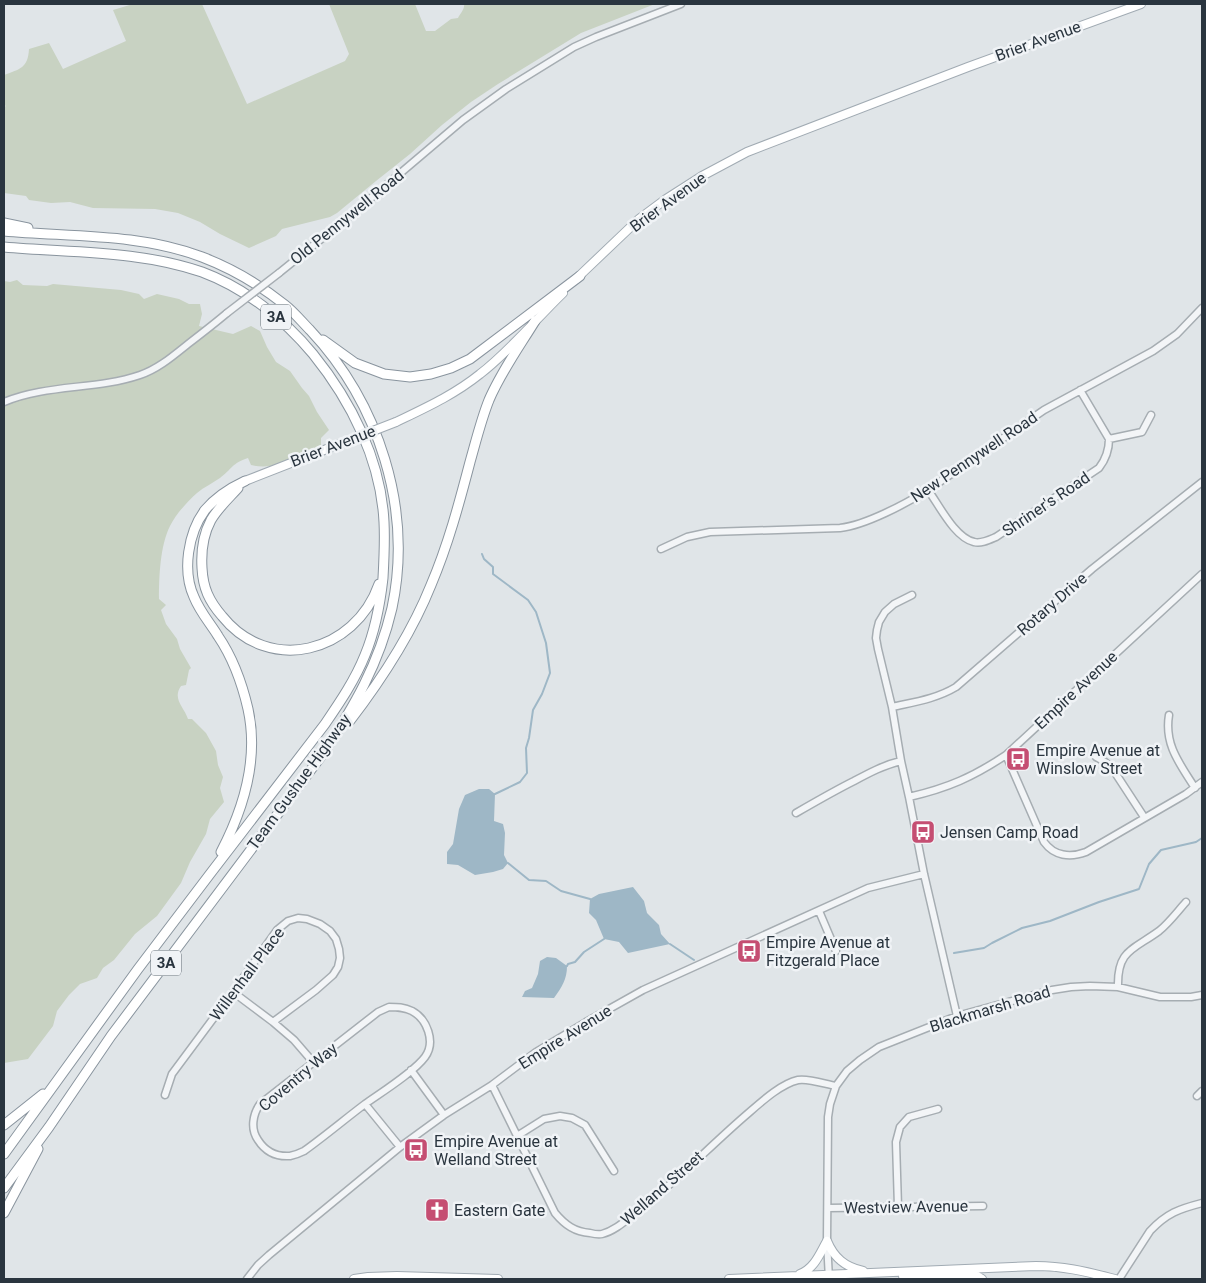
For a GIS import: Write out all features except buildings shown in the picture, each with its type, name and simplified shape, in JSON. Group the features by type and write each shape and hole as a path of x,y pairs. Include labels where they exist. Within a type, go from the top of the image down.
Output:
{"highway":[{"path":"4,223 65,236"},
{"name":"Team Gushue Highway","path":"4,231 129,240 166,246 201,257 237,273 267,291 287,306 320,340 360,398 386,461 393,489 398,538 398,559 392,606 380,650 371,672 344,721 322,755 111,1036 49,1127 4,1188"},
{"name":"Team Gushue Highway","path":"4,247 130,255 170,263 202,272 228,284 252,299 286,325 305,344 333,380 354,416 366,443 379,485 385,545 384,569 373,632 365,655 341,701 210,874 4,1154"},
{"path":"304,323 327,343 355,363 384,374 410,377 431,374 451,368 470,359 580,276"},
{"path":"322,755 375,687 397,654 414,623 432,585 447,544 489,401 500,378 535,321"},
{"path":"245,481 222,503 210,522 205,535 202,561 204,581 210,600 227,623 238,633 266,647 282,650 310,648 336,638 347,631 364,613 372,601 384,569"},
{"path":"210,874 232,832 241,809 250,768 251,730 244,693 233,662 217,634 200,612 193,596 188,557 198,523 206,510 221,495 245,481"},
{"path":"4,1125 53,1086"},
{"path":"4,1213 49,1127"}],"main road":[{"name":"Brier Avenue","path":"245,481 396,422 453,393 502,356 639,219 702,176 747,152 878,101 1141,4"},
{"path":"827,1241 840,1261 853,1269 874,1273"},
{"path":"791,1276 811,1268 827,1241"},
{"path":"729,1279 791,1276 829,1277 898,1271 1054,1266 1074,1268 1117,1279"},
{"path":"898,1271 904,1276 969,1274 982,1279"},
{"path":"849,1279 874,1273"},
{"path":"354,1279 397,1276 498,1279"},
{"path":"791,1276 800,1279"}],"street":[{"name":"Old Pennywell Road","path":"4,402 37,393 112,382 140,375 165,362 351,215 464,120 506,89 574,47 681,4"},
{"name":"New Pennywell Road","path":"661,549 688,537 710,532 850,527 911,501 1038,414 1153,351 1177,334 1202,308"},
{"path":"1080,390 1109,439 1142,432 1151,416"},
{"name":"Shriner's Road","path":"928,490 954,529 962,536 974,542 986,542 1099,468 1107,455 1109,439"},
{"name":"Rotary Drive","path":"892,707 931,698 956,687 1092,569 1202,482"},
{"name":"Empire Avenue","path":"909,797 942,788 968,778 1006,755 1202,574"},
{"path":"912,595 894,604 885,612 877,630 876,638 892,707 924,874 957,1016"},
{"path":"1169,715 1168,734 1173,752 1196,788"},
{"path":"1006,755 1046,846 1054,852 1067,856 1082,853 1196,788 1202,782"},
{"path":"1096,757 1112,768 1144,817"},
{"path":"796,814 820,798 874,770 901,761"},
{"name":"Empire Avenue","path":"249,1278 269,1255 400,1147 444,1115 492,1085 536,1052 586,1022 643,990 868,888 924,874"},
{"path":"1118,987 1121,961 1130,951 1160,930 1186,902"},
{"path":"819,910 836,951"},
{"name":"Willenhall Place","path":"165,1095 172,1074 277,930 288,921 298,918 320,924 330,931 336,939 340,958 338,967 333,975 316,990 273,1022"},
{"name":"Blackmarsh Road","path":"829,1277 827,1241 828,1117 836,1086 847,1071 860,1060 879,1047 957,1016 1052,990 1090,986 1118,987 1160,997 1202,995"},
{"path":"233,992 294,1040 313,1062"},
{"name":"Coventry Way","path":"389,1007 401,1007 412,1011 425,1023 430,1039 430,1048 425,1057 412,1070 302,1152 289,1156 278,1155 264,1148 255,1136 253,1120 255,1111 260,1104 378,1012 389,1007"},
{"path":"412,1070 444,1115"},
{"name":"Welland Street","path":"492,1085 555,1213 570,1228 584,1233 600,1234 614,1230 641,1209 717,1140 778,1089 797,1080 804,1079 836,1086"},
{"path":"1197,1096 1202,1091"},
{"path":"365,1104 400,1147"},
{"path":"898,1207 896,1142 900,1127 909,1117 938,1109"},
{"path":"517,1136 544,1119 560,1116 572,1118 585,1125 614,1171"},
{"path":"1117,1279 1156,1225 1180,1209 1202,1203"},
{"name":"Westview Avenue","path":"828,1208 983,1206"}],"green space":[{"path":"133,4 202,4 247,104 345,61 349,54 329,4 415,4 426,31 435,31 451,19 458,18 464,4 655,4 581,33 498,84 442,125 410,154 337,213 330,217 282,229 276,236 249,248 200,222 178,213 155,209 93,208 70,202 51,203 29,200 26,196 4,193 4,107 6,106 4,105 4,75 15,71 25,64 29,49 49,43 63,69 126,41 113,10"},
{"path":"17,280 23,285 47,286 53,284 121,290 139,294 144,299 157,294 179,299 189,304 200,304 202,314 199,326 233,334 251,326 260,331 276,362 290,371 309,396 329,430 321,438 321,445 287,462 260,466 251,465 248,458 232,466 220,478 193,497 170,526 162,552 159,599 166,605 161,610 166,624 177,639 180,649 191,668 186,685 181,686 178,699 188,719 192,719 206,733 216,751 218,765 223,777 220,788 224,802 210,819 206,834 190,862 181,883 157,916 135,934 114,960 103,968 97,978 80,984 69,995 57,1011 53,1026 28,1059 4,1063 4,281"}],"water":[{"path":"479,789 489,789 495,794 494,821 503,824 505,833 504,855 508,863 503,869 475,875 458,865 447,864 447,852 453,844 459,809 465,795"},
{"path":"633,887 644,901 647,913 659,925 661,934 670,944 628,953 619,942 604,939 596,920 589,913 590,899 599,894"},
{"path":"547,957 556,958 567,966 565,979 554,998 522,997 525,991 532,988 538,974 540,961"}],"waterway":[{"path":"482,554 484,559 493,567 493,574 528,600 536,612 546,643 550,673 533,710 526,748 527,773 520,782 495,794"},
{"path":"954,953 984,948 1022,928 1050,921 1139,889 1149,864 1161,850 1196,842 1202,838"},
{"path":"508,863 529,880 546,881 561,891 590,899"},
{"path":"567,966 604,939"},
{"path":"670,944 694,960"}],"place":[{"name":"Empire Avenue at Winslow Street","path":"1018,759"},
{"name":"Jensen Camp Road","path":"923,832"},
{"name":"Empire Avenue at Fitzgerald Place","path":"749,951"},
{"name":"Empire Avenue at Welland Street","path":"416,1150"},
{"name":"Eastern Gate","path":"437,1210"}]}
